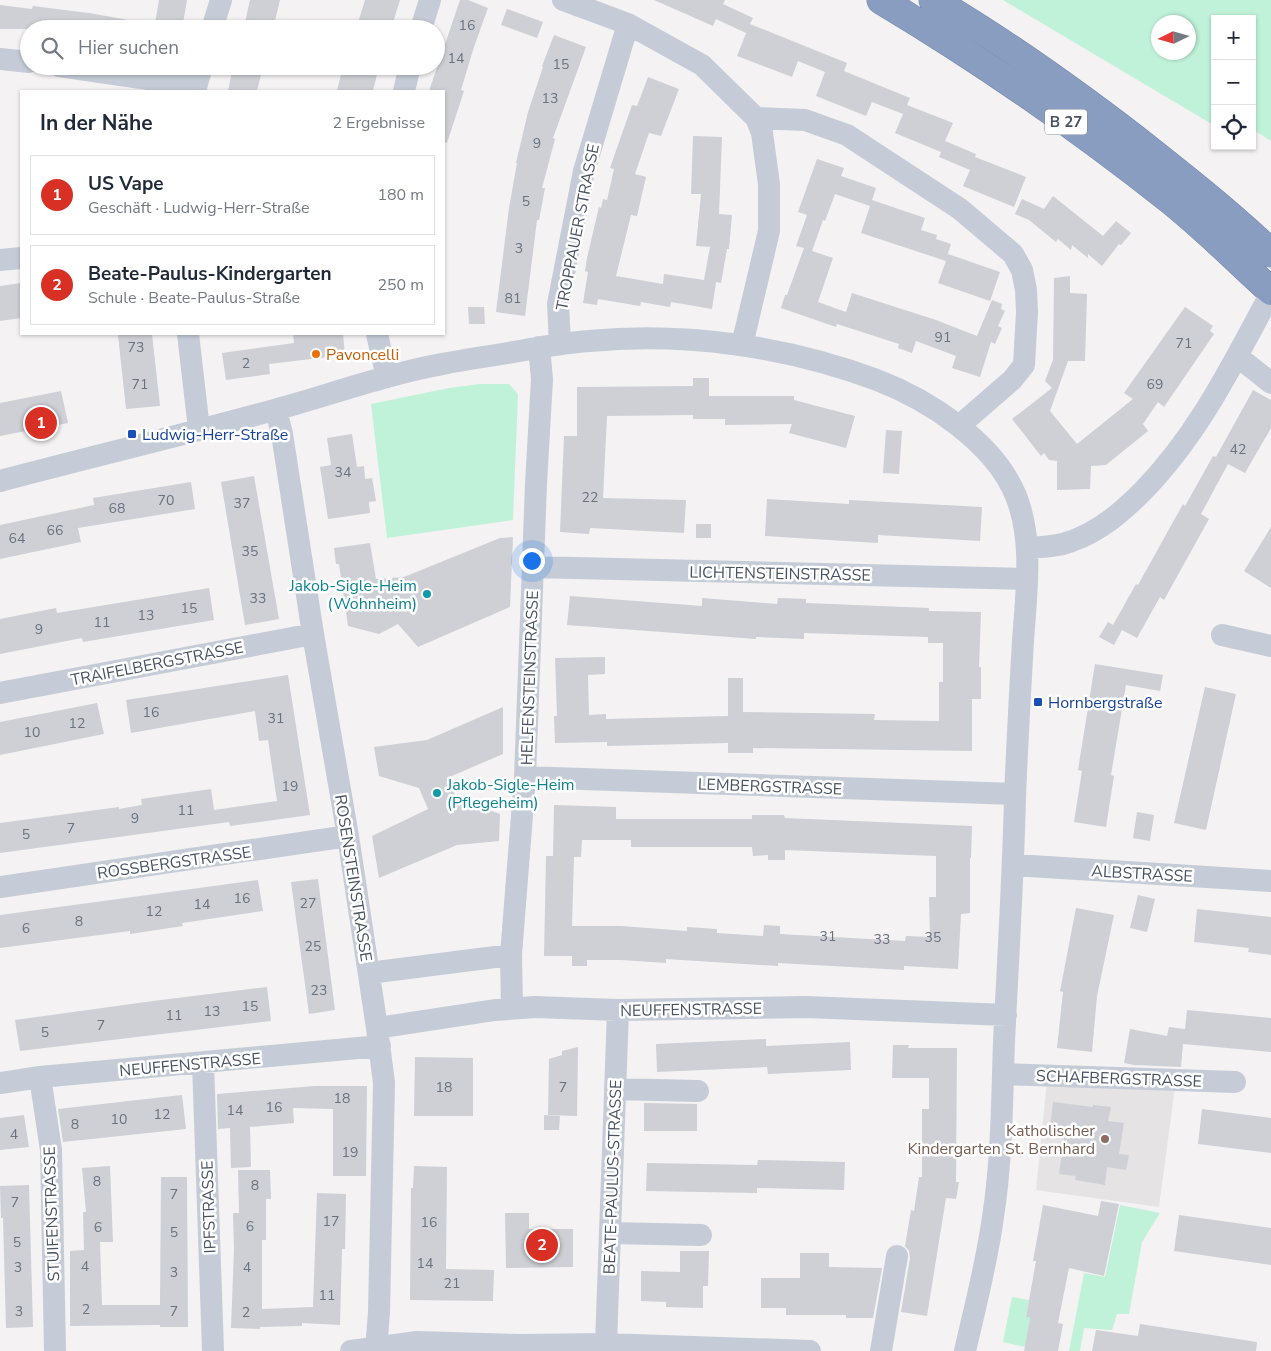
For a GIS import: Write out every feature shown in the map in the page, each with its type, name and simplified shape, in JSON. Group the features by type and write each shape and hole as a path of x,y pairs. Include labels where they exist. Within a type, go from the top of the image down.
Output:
{"highway":[{"name":"B 27","path":"881,0 948,40 1072,126 1171,201 1271,292"},
{"name":"B 27","path":"933,0 966,20 1090,104 1186,178 1262,244"}],"street":[{"path":"215,20 221,0"},
{"path":"424,20 430,0"},
{"path":"563,0 628,24 702,65 756,118 762,134 769,184 769,231 742,345"},
{"name":"TROPPAUER STRASSE","path":"550,346 584,171 628,24"},
{"path":"0,59 20,61"},
{"path":"142,75 198,81"},
{"path":"404,90 408,75"},
{"path":"756,118 805,120 847,135 960,209 1013,254 1022,270 1026,290 1027,320 1024,365 1012,380 959,426"},
{"path":"0,260 20,258"},
{"path":"1026,548 1056,546 1071,542 1092,532 1122,511 1154,479 1186,442 1215,397 1271,292"},
{"path":"188,335 199,429"},
{"path":"377,335 387,376"},
{"path":"0,481 276,410 387,376 442,364 550,346 627,338 742,345 787,352 878,381 921,400 959,426 987,452 1008,481 1018,500 1024,525 1027,579 1015,794 1014,865 998,1176 994,1215 966,1351"},
{"name":"HELFENSTEINSTRASSE","path":"512,1008 511,955 526,777 542,371 550,346"},
{"path":"1237,356 1271,383"},
{"name":"ROSENSTEINSTRASSE","path":"276,410 348,836 384,1083 379,1312 376,1349"},
{"name":"LICHTENSTEINSTRASSE","path":"533,567 1027,579"},
{"name":"TRAIFELBERGSTRASSE","path":"0,692 313,634"},
{"path":"1222,635 1271,646"},
{"name":"LEMBERGSTRASSE","path":"526,777 1015,794"},
{"name":"ROSSBERGSTRASSE","path":"0,888 348,836"},
{"name":"ALBSTRASSE","path":"1014,865 1271,881"},
{"path":"369,973 511,955"},
{"name":"NEUFFENSTRASSE","path":"0,1083 40,1077 203,1063 378,1037 512,1008 618,1010 806,1007 1006,1015"},
{"name":"BEATE-PAULUS-STRASSE","path":"606,1344 618,1010"},
{"name":"IPFSTRASSE","path":"203,1063 214,1351"},
{"name":"SCHAFBERGSTRASSE","path":"1003,1074 1235,1082"},
{"name":"STUIFENSTRASSE","path":"40,1077 51,1150 55,1351"},
{"path":"615,1089 698,1091"},
{"path":"610,1234 701,1235"},
{"path":"881,1351 897,1256"},
{"path":"350,1351 417,1342 519,1345 606,1344 810,1351"}],"shaded area":[{"name":"Katholischer Kindergarten St. Bernhard","path":"1047,1082 1175,1087 1159,1207 1036,1190"}],"green space":[{"path":"1003,0 1271,0 1271,141 1256,132 1256,15 1211,15 1211,124"},
{"path":"480,384 509,384 518,394 513,520 387,538 371,404 449,388"},
{"path":"1120,1205 1160,1213 1142,1242 1129,1314 1117,1314 1112,1330 1084,1328 1080,1351 1069,1351 1084,1273 1105,1277"},
{"path":"1012,1297 1029,1300 1026,1317 1030,1318 1025,1347 1003,1342"}],"building":[{"path":"159,0 187,0 184,20 156,20"},
{"path":"250,0 280,0 275,20 246,20"},
{"path":"365,0 400,0 394,20 359,20"},
{"path":"460,0 468,0 488,8 474,47 461,90 464,91 447,143 445,142 445,90 429,90 434,75 445,75 445,44"},
{"path":"654,0 725,0 723,4 753,18 750,24 847,63 844,71 910,98 903,114 872,102 866,116 816,96 825,72 798,61 792,77 737,56 747,31 746,33 716,19 713,26"},
{"path":"0,5 32,9 33,6 128,20 20,20 20,29 0,29"},
{"path":"507,9 543,22 537,38 501,25"},
{"path":"554,35 586,47 553,138 555,139 542,188 545,188 539,220 537,220 525,316 496,312 516,163 528,112"},
{"path":"231,75 261,75 257,90 228,90"},
{"path":"341,75 377,75 373,90 337,90"},
{"path":"648,77 679,89 661,136 649,133 635,174 646,177 637,216 631,215 616,276 663,284 664,274 704,280 710,247 696,246 701,194 691,194 693,136 722,137 719,214 732,215 729,249 727,249 721,283 716,282 712,309 671,302 670,307 641,302 640,306 598,299 597,305 583,303 588,272 585,271 587,258 599,207 601,208 603,199 607,200 614,169 610,168 632,105 637,106"},
{"path":"907,105 953,123 945,141 976,154 975,157 1026,177 1014,207 963,186 970,170 939,157 943,148 941,152 895,133"},
{"path":"817,159 844,168 841,176 876,188 872,200 925,218 921,230 937,235 936,239 951,244 947,256 948,254 1000,272 990,301 938,283 946,261 861,233 870,206 835,194 812,251 833,258 818,302 846,312 852,293 936,320 977,336 992,300 1002,304 1001,309 1005,311 998,326 1002,328 995,344 991,342 980,377 952,368 956,356 916,341 912,353 898,348 899,344 837,324 836,327 781,308 804,248 796,246 807,215 798,212"},
{"path":"1053,196 1103,236 1116,221 1131,233 1121,245 1119,244 1102,266 1088,254 1088,258 1072,245 1071,250 1058,239 1056,242 1029,220 1015,214 1022,199 1044,209"},
{"path":"1070,276 1070,293 1087,294 1085,361 1068,361 1050,411 1077,444 1133,399 1124,393 1185,307 1213,326 1210,331 1214,334 1164,407 1158,402 1143,424 1148,431 1106,465 1091,466 1090,489 1057,490 1057,461 1049,460 1044,453 1041,456 1012,419 1052,388 1045,381 1053,360 1054,278"},
{"path":"20,283 20,318 0,321 0,286"},
{"path":"468,307 484,307 485,324 469,324"},
{"path":"118,335 152,335 160,406 126,409"},
{"path":"293,335 343,335 345,355 269,364 270,374 226,380 222,353 294,343"},
{"path":"693,378 709,378 709,396 794,396 794,400 855,416 846,448 789,433 792,424 725,425 725,419 693,419 693,415 607,416 603,498 686,500 684,533 590,528 589,534 560,532 564,436 577,436 577,387 693,386"},
{"path":"1253,390 1271,400 1271,428 1245,473 1228,464 1201,514 1209,519 1164,600 1160,597 1137,638 1122,630 1114,645 1099,637 1108,622 1113,625 1136,584 1138,585 1183,504 1185,506 1213,456 1216,457"},
{"path":"61,391 68,423 0,436 0,403"},
{"path":"886,430 902,431 899,474 883,473"},
{"path":"352,434 357,467 364,466 365,479 372,478 376,501 369,502 370,513 328,519 320,467 331,465 327,438"},
{"path":"254,476 279,619 245,625 221,482"},
{"path":"191,482 195,509 78,528 81,542 0,559 0,525 94,505 93,498"},
{"path":"767,499 849,504 849,500 982,507 980,541 878,535 878,543 765,536"},
{"path":"696,524 711,524 711,538 696,538"},
{"path":"1271,527 1271,588 1244,571"},
{"name":"Jakob-Sigle-Heim (Wohnheim)","path":"513,537 510,607 418,647 398,624 379,634 348,626 339,564 336,564 334,548 370,543 376,579 404,577 500,538"},
{"path":"209,588 214,620 83,642 82,638 0,654 0,619 56,608 57,613"},
{"path":"570,596 702,606 702,598 777,604 778,598 806,599 806,603 929,608 929,611 981,612 979,667 981,667 981,699 972,699 972,751 753,748 753,753 728,753 728,743 607,746 607,742 555,743 554,716 557,716 555,658 605,657 605,674 588,675 589,715 606,714 606,719 728,716 728,678 743,678 743,712 875,714 874,720 939,721 939,682 943,682 943,643 928,643 928,637 804,633 804,639 756,637 756,639 567,625"},
{"path":"1095,664 1163,675 1160,691 1126,685 1111,775 1114,776 1106,827 1074,822 1082,771 1078,770"},
{"path":"288,675 310,815 230,826 229,822 0,853 0,823 119,807 119,809 142,805 141,799 211,789 214,810 277,801 268,740 259,741 255,711 131,733 126,700"},
{"path":"1205,687 1236,694 1206,830 1174,823"},
{"path":"97,703 104,734 0,755 0,722"},
{"name":"Jakob-Sigle-Heim (Pflegeheim)","path":"503,707 503,754 447,778 457,799 500,814 499,841 457,845 379,878 372,836 428,809 419,788 379,776 374,747 427,740"},
{"path":"554,805 616,807 616,819 752,819 752,815 784,815 785,818 972,826 970,913 961,914 958,969 904,966 904,970 778,963 778,966 666,959 666,963 587,960 587,966 572,966 572,956 544,956 546,856 553,856","holes":["582,840 631,840 631,847 752,847 753,856 768,855 768,860 785,860 785,850 936,856 936,897 929,897 930,937 906,936 905,941 780,934 780,926 764,925 763,936 717,933 717,929 687,927 687,931 621,926 572,926 574,857 581,857"]},
{"path":"1137,812 1154,815 1150,841 1133,838"},
{"path":"318,879 335,1010 309,1014 291,882"},
{"path":"258,880 263,911 182,923 183,926 130,934 130,931 0,948 0,915"},
{"path":"1138,895 1155,899 1147,932 1130,928"},
{"path":"1076,908 1114,915 1097,996 1092,1052 1057,1048 1063,992 1060,991"},
{"path":"1197,909 1271,917 1271,955 1248,952 1249,948 1194,942"},
{"path":"267,987 271,1021 20,1051 15,1020"},
{"path":"1187,1010 1271,1018 1271,1052 1183,1044 1181,1067 1124,1063 1130,1029 1167,1036 1169,1027 1185,1029"},
{"path":"766,1039 766,1046 850,1042 851,1070 768,1074 767,1067 657,1072 656,1044"},
{"path":"893,1045 909,1045 908,1048 957,1048 956,1182 959,1182 956,1199 946,1198 927,1316 901,1312 910,1258 909,1251 905,1246 911,1210 914,1211 919,1177 922,1177 922,1109 929,1109 929,1078 892,1078"},
{"path":"578,1047 577,1116 548,1115 549,1059 562,1055 562,1051"},
{"path":"415,1057 473,1058 473,1116 414,1116"},
{"path":"315,1086 367,1086 366,1176 333,1176 333,1109 293,1108 294,1123 250,1127 251,1167 231,1168 230,1128 218,1129 217,1094"},
{"path":"182,1095 186,1129 63,1142 58,1109"},
{"path":"1053,1102 1093,1107 1093,1105 1111,1107 1108,1121 1124,1123 1119,1154 1129,1155 1126,1170 1107,1167 1105,1185 1075,1180 1076,1176 1059,1174 1064,1138 1049,1135"},
{"path":"644,1103 697,1104 697,1131 644,1131"},
{"path":"1202,1109 1271,1118 1271,1153 1198,1144"},
{"path":"24,1115 29,1147 0,1150 0,1118"},
{"path":"544,1115 560,1116 559,1130 544,1130"},
{"path":"758,1160 845,1162 844,1190 757,1188 757,1193 646,1191 647,1163 757,1165"},
{"path":"110,1166 113,1242 100,1242 102,1305 160,1305 161,1177 187,1177 188,1327 160,1327 160,1325 70,1326 70,1251 84,1250 83,1212 86,1212 82,1168"},
{"path":"414,1166 447,1167 446,1269 494,1270 493,1301 410,1300 411,1188 413,1188"},
{"path":"238,1170 270,1170 271,1199 266,1199 266,1240 262,1240 262,1309 313,1307 317,1193 346,1194 345,1249 342,1249 340,1325 302,1323 302,1326 260,1327 260,1329 231,1328 234,1250 233,1213 239,1213"},
{"path":"29,1185 33,1327 6,1328 3,1218 1,1218 0,1186"},
{"path":"1101,1201 1119,1204 1104,1276 1069,1268 1058,1323 1063,1324 1058,1351 1024,1351 1030,1318 1026,1317 1036,1261 1033,1261 1043,1205 1098,1216"},
{"path":"505,1213 529,1213 529,1229 573,1229 573,1267 506,1268"},
{"path":"1179,1215 1271,1228 1271,1265 1174,1251"},
{"path":"680,1251 709,1251 708,1286 703,1286 703,1308 666,1307 666,1302 641,1301 641,1271 680,1272"},
{"path":"800,1253 829,1253 829,1267 882,1268 873,1318 846,1318 846,1315 786,1315 786,1308 761,1308 761,1278 800,1278"},
{"path":"1140,1324 1257,1342 1256,1351 1092,1351 1096,1330 1138,1336"}],"place":[{"name":"Pavoncelli","path":"316,354"},
{"name":"US Vape","path":"41,423"},
{"name":"Ludwig-Herr-Straße","path":"132,434"},
{"name":"Jakob-Sigle-Heim (Wohnheim)","path":"427,594"},
{"name":"Hornbergstraße","path":"1038,702"},
{"name":"Jakob-Sigle-Heim (Pflegeheim)","path":"437,793"},
{"name":"Katholischer Kindergarten St. Bernhard","path":"1105,1139"},
{"name":"Beate-Paulus-Kindergarten","path":"542,1245"}]}
